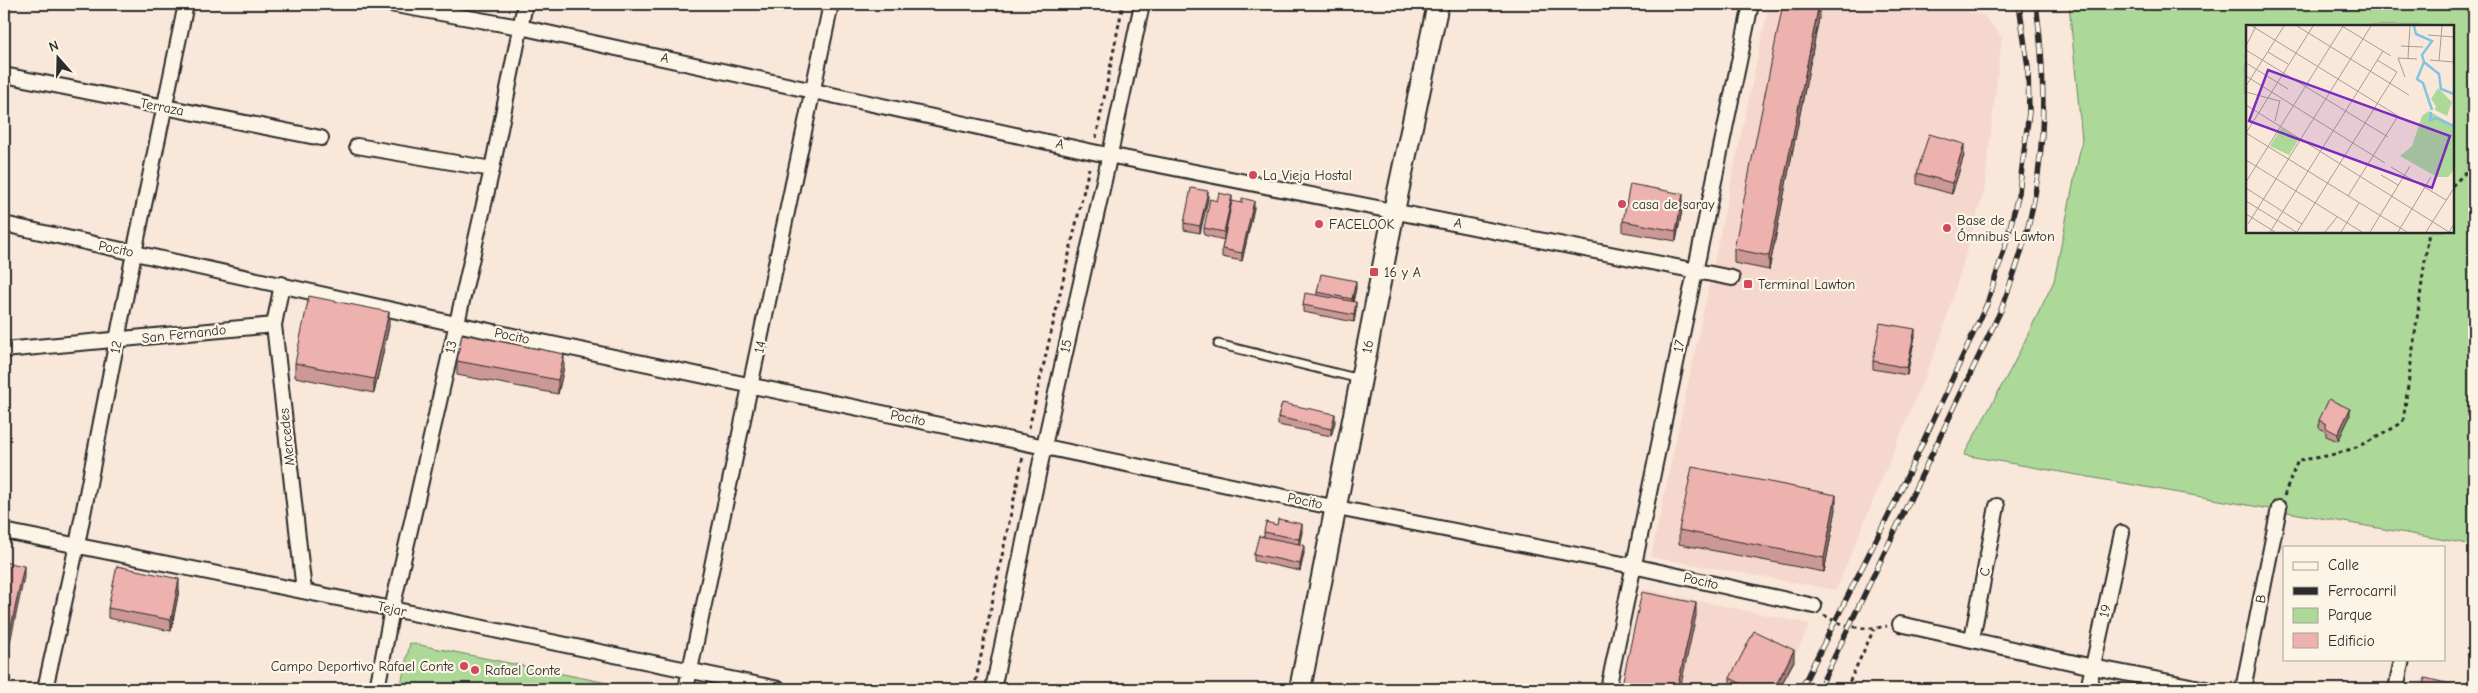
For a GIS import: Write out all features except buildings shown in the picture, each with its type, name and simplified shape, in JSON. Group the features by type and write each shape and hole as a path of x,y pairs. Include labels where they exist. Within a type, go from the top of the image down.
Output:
{"street":[{"name":"12","path":"45,689 77,545 134,253 186,4"},
{"name":"A","path":"390,4 520,27 813,89 1093,152 1696,269 1732,278"},
{"name":"13","path":"376,689 392,608 492,169 525,4"},
{"name":"14","path":"686,689 752,386 831,4"},
{"name":"15","path":"993,689 1044,446 1142,4"},
{"name":"16","path":"1300,689 1394,211 1438,4"},
{"name":"17","path":"1608,689 1751,4"},
{"name":"Terraza","path":"4,75 321,138"},
{"path":"357,146 492,169"},
{"name":"Pocito","path":"4,224 456,324 1337,508 1633,566 1814,606"},
{"name":"Mercedes","path":"282,284 274,325 304,590"},
{"name":"San Fernando","path":"4,350 274,325"},
{"name":"C","path":"1972,639 1997,506"},
{"name":"B","path":"2243,689 2279,508"},
{"name":"Tejar","path":"4,531 304,590 690,672 779,689"},
{"name":"19","path":"2088,689 2122,533"},
{"path":"1900,624 2093,667 2206,689"},
{"path":"2396,689 2402,660"}],"lane":[{"path":"431,4 444,14"},
{"path":"1218,344 1362,380"}],"path":[{"path":"974,689 1026,442 1093,152 1123,4"},
{"path":"2453,185 2474,164"},
{"path":"2279,508 2298,460 2328,457 2368,444 2403,422 2429,232"},
{"path":"1814,606 1835,622 1874,629 1900,624"},
{"path":"1846,689 1874,629"}],"shaded area":[{"name":"Terminal Lawton","path":"1769,4 1928,4 1983,15 2002,37 1984,192 1941,337 1836,590 1651,557"},
{"path":"1643,589 1810,624 1779,689 1624,689 1642,606"}],"green space":[{"path":"2069,4 2474,4 2474,545 1964,455 2013,365 2054,281 2082,140"},
{"name":"Rafael Conte","path":"410,643 637,689 400,689"}],"railway":[{"path":"1801,689 1897,498 1987,304 2005,247 2019,192 2029,112 2028,67 2019,4"},
{"path":"1819,689 2001,310 2020,257 2036,189 2042,127 2042,65 2036,4"}],"place":[{"name":"La Vieja Hostal","path":"1253,175"},
{"name":"casa de saray","path":"1622,204"},
{"name":"FACELOOK","path":"1319,224"},
{"name":"Base de Ómnibus Lawton","path":"1947,228"},
{"name":"16 y A","path":"1374,272"},
{"name":"Terminal Lawton","path":"1748,284"},
{"name":"Campo Deportivo Rafael Conte","path":"464,666"},
{"name":"Rafael Conte","path":"475,670"}]}
